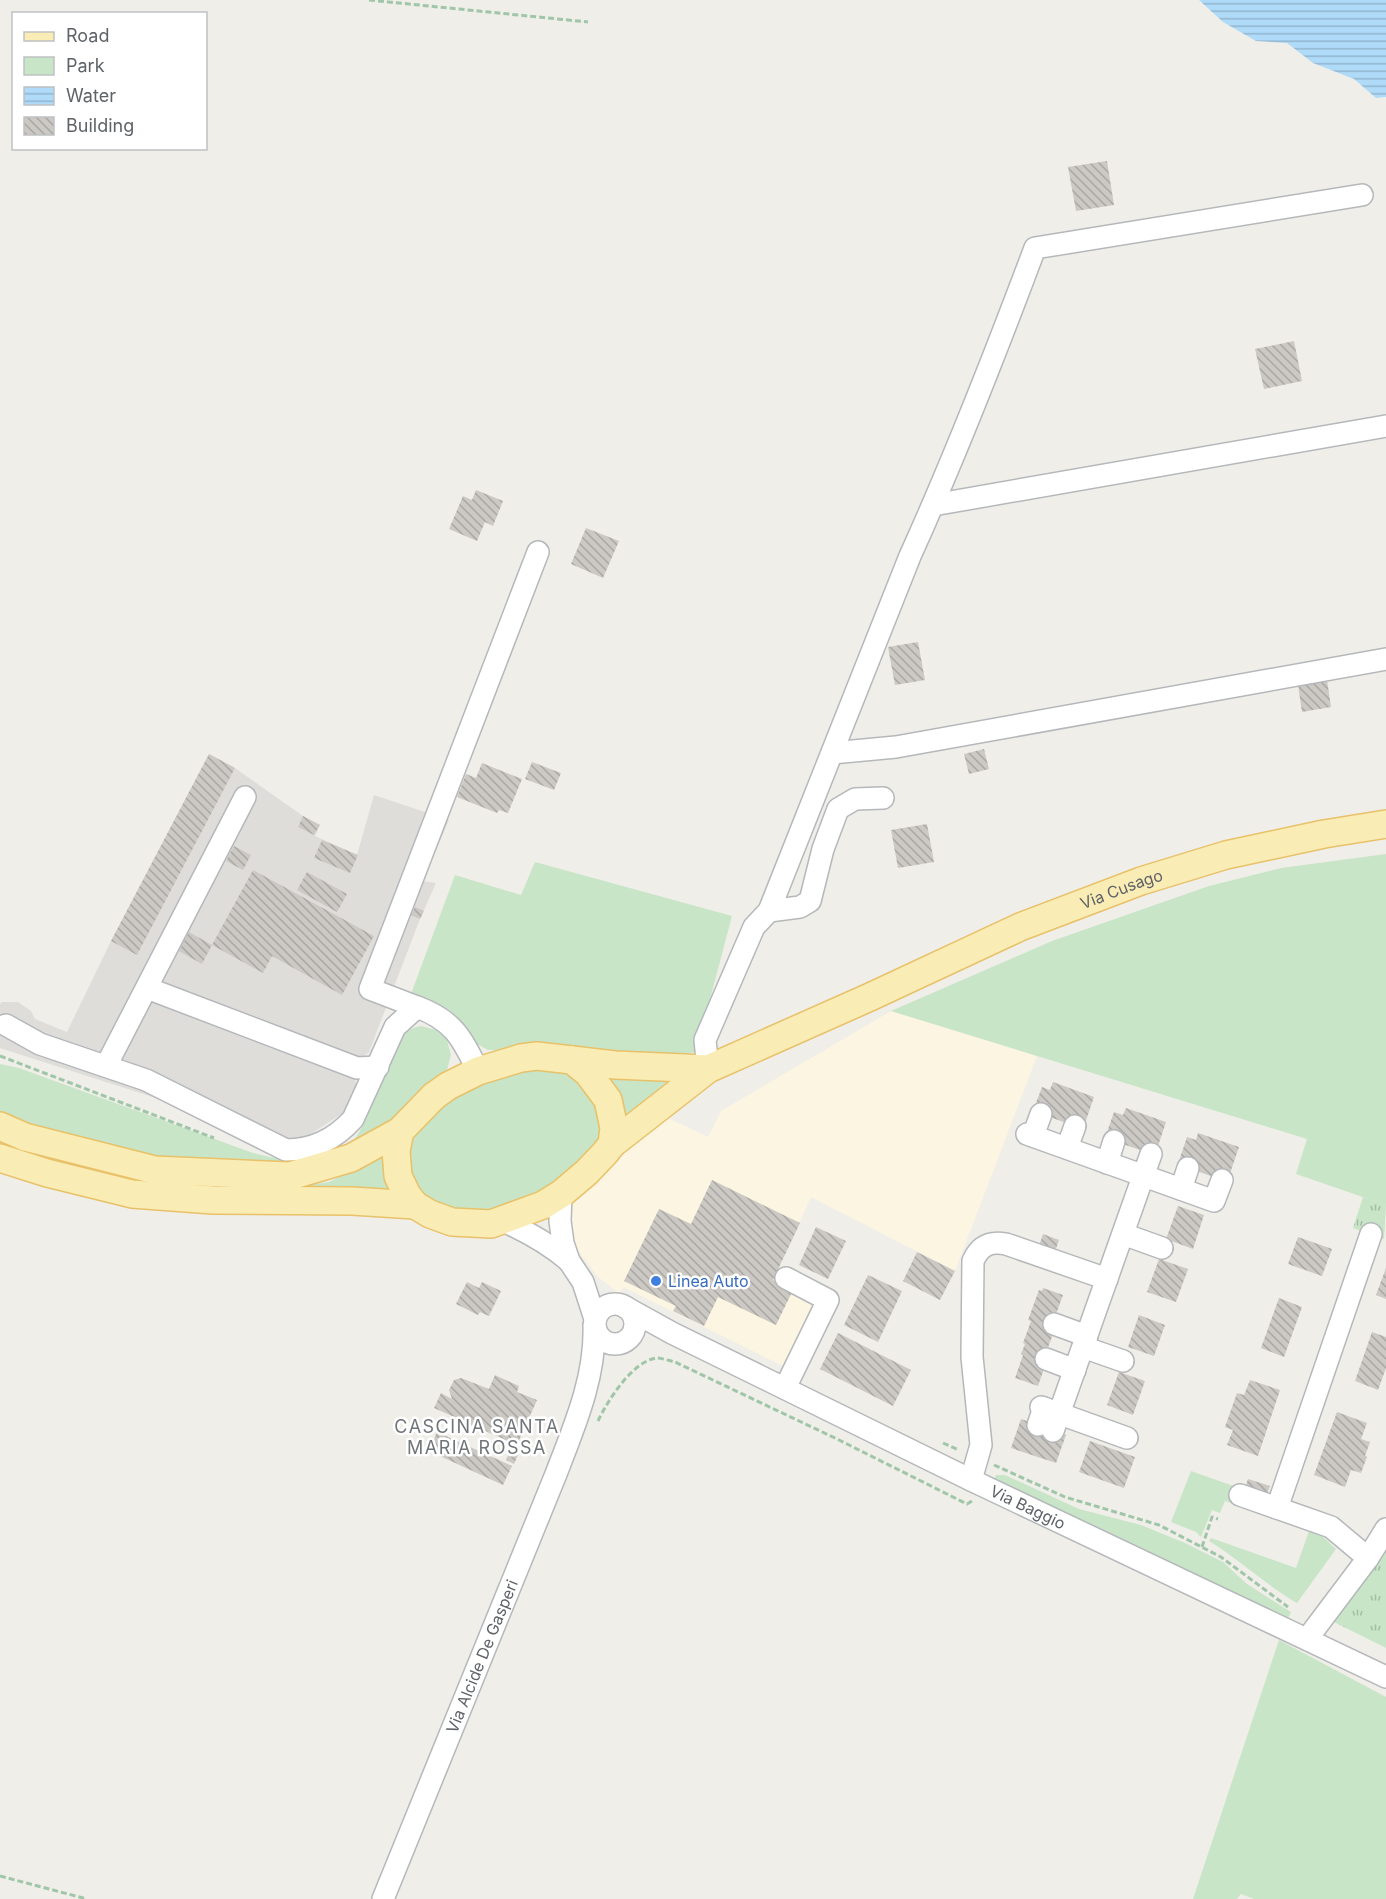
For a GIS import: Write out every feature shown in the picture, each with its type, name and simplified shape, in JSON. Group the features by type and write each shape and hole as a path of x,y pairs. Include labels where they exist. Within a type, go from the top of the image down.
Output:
{"main road":[{"name":"Via Cusago","path":"708,1069 1020,927 1141,881 1226,855 1324,834 1386,824"},
{"path":"0,1126 25,1137 155,1170 290,1176 351,1158 400,1131 434,1096 448,1086 478,1071 521,1058 554,1056 615,1065 708,1069"},
{"path":"572,1060 588,1073 608,1100 614,1128 612,1144"},
{"path":"400,1131 396,1151 398,1176 407,1195 416,1205 430,1214 452,1222 491,1224 543,1205 561,1194 598,1162 612,1144 708,1069"},
{"path":"0,1158 47,1173 132,1194 213,1200 340,1200 416,1205"}],"street":[{"path":"708,1069 705,1040 754,927 769,911 910,556 999,345 1035,248 1362,195"},
{"path":"933,505 1386,426"},
{"path":"478,1071 462,1038 438,1015 370,989 538,552"},
{"path":"832,753 896,747 1386,659"},
{"path":"106,1066 245,797"},
{"path":"769,911 800,907 810,901 823,849 838,809 855,799 883,798"},
{"path":"147,988 357,1068 378,1067"},
{"path":"6,1025 39,1044 146,1080 286,1150 300,1150 316,1146 343,1130 353,1119 361,1106 395,1028 417,1007"},
{"path":"1041,1114 1030,1135 1214,1201 1222,1180"},
{"path":"1067,1148 1075,1126"},
{"path":"1107,1162 1114,1141"},
{"path":"1116,1440 1047,1417 1075,1370 1151,1154"},
{"path":"1181,1189 1188,1168"},
{"name":"Via Baggio","path":"561,1194 560,1221 563,1243 569,1261 583,1282 595,1322"},
{"name":"Via Baggio","path":"503,1221 533,1234 569,1261"},
{"path":"1123,1234 1162,1248"},
{"path":"1277,1508 1371,1234"},
{"path":"971,1480 981,1445 972,1357 972,1261 977,1251 986,1244 996,1242 1107,1279"},
{"path":"785,1388 828,1300 786,1278"},
{"name":"Via Baggio","path":"583,1282 672,1333 971,1480 1386,1677"},
{"path":"629,1339 635,1327 632,1314 622,1306 613,1304 602,1309 595,1322 597,1335 606,1343 616,1345 629,1339 672,1333"},
{"name":"Via Alcide De Gasperi","path":"383,1899 579,1413 595,1345 595,1322"},
{"path":"1054,1324 1123,1361"},
{"name":"Via Alcide De Gasperi","path":"579,1413 605,1366 629,1339"},
{"path":"1046,1359 1075,1370"},
{"path":"1240,1495 1332,1527 1368,1558"},
{"path":"1307,1639 1368,1558 1386,1530"}],"path":[{"path":"369,0 588,22"},
{"path":"0,1056 220,1140"},
{"path":"994,1457 994,1465"},
{"path":"1202,1547 1212,1517 1218,1519"},
{"path":"0,1876 87,1899"}],"shaded area":[{"path":"209,754 235,768 303,816 320,825 315,836 357,855 374,795 449,820 423,881 436,883 369,1052 360,1060 354,1075 357,1087 346,1111 300,1141 292,1159 162,1100 0,1048 0,1004 2,1002 18,1002 31,1011 35,1019 67,1032 111,941"},
{"path":"891,1011 1037,1056 955,1271 811,1197 773,1280 816,1302 783,1366 623,1287 620,1294 598,1277 574,1245 568,1222 572,1205 575,1198 619,1160 629,1146 664,1116 708,1137 721,1111"}],"green space":[{"path":"1386,854 1386,1205 1296,1174 1307,1139 891,1011 1052,941 1209,886 1281,868"},
{"path":"535,862 732,916 696,1052 667,1056 488,1050 411,994 455,875 521,895"},
{"path":"421,1026 436,1030 447,1040 451,1055 447,1070 381,1130 361,1145 297,1165 173,1160 112,1149 43,1131 0,1115 0,1064 19,1068 253,1153 282,1159 309,1159 345,1148 358,1135 387,1060 396,1044 407,1032"},
{"path":"538,1068 567,1070 591,1094 601,1117 601,1139 580,1163 538,1195 489,1213 455,1210 423,1196 413,1181 408,1162 411,1136 441,1105 483,1082 509,1073"},
{"path":"683,1072 625,1117 622,1103 610,1077"},
{"path":"0,1142 59,1160 152,1182 280,1189 329,1182 366,1164 384,1151 394,1193 335,1186 280,1191 152,1184 58,1164 0,1146"},
{"path":"1363,1197 1386,1205 1384,1239 1353,1228"},
{"path":"1191,1471 1242,1489 1236,1505 1225,1501 1220,1513 1212,1510 1201,1537 1196,1532 1171,1522"},
{"path":"996,1475 1005,1475 1079,1509 1141,1525 1185,1543 1223,1562 1247,1584 1291,1612 1288,1619 994,1479"},
{"path":"1309,1531 1321,1535 1336,1549 1297,1603 1209,1541 1211,1538 1296,1568"},
{"path":"1384,1547 1386,1548 1386,1648 1334,1622"},
{"path":"1279,1640 1386,1697 1386,1899 1254,1899 1241,1894 1237,1899 1193,1899"}],"water":[{"path":"1199,0 1386,0 1386,97 1376,98 1354,79 1313,63 1287,43 1256,41 1223,22"}],"building":[{"path":"1107,161 1114,205 1076,211 1068,167"},
{"path":"1294,341 1302,381 1264,389 1255,349"},
{"path":"476,490 503,501 493,526 485,522 477,541 449,529 463,496 472,500"},
{"path":"586,528 619,541 603,578 571,564"},
{"path":"918,642 925,680 895,685 888,647"},
{"path":"1327,680 1331,707 1302,712 1298,685"},
{"path":"984,749 989,769 969,774 964,754"},
{"path":"209,754 235,768 137,955 111,941"},
{"path":"532,762 561,773 554,790 525,779"},
{"path":"482,763 522,779 508,813 499,810 497,813 457,797 466,774 476,778"},
{"path":"303,816 320,825 314,835 298,827"},
{"path":"927,824 934,862 898,868 891,830"},
{"path":"322,840 358,855 350,873 314,858"},
{"path":"234,846 251,855 243,870 226,861"},
{"path":"253,870 374,936 342,995 272,956 263,973 212,945"},
{"path":"307,872 347,894 337,912 297,890"},
{"path":"415,907 424,911 420,919 411,915"},
{"path":"189,932 212,945 202,964 179,951"},
{"path":"1053,1082 1094,1097 1083,1129 1033,1111 1042,1087 1050,1090"},
{"path":"1126,1108 1166,1122 1155,1155 1105,1138 1114,1112 1123,1115"},
{"path":"1198,1133 1239,1147 1227,1182 1178,1164 1187,1137 1196,1140"},
{"path":"712,1180 800,1223 773,1280 793,1290 776,1325 718,1297 704,1326 673,1311 676,1306 624,1281 659,1209 691,1224"},
{"path":"1178,1206 1204,1215 1193,1249 1166,1239"},
{"path":"816,1227 846,1241 828,1279 799,1265"},
{"path":"1043,1234 1059,1240 1054,1254 1038,1249"},
{"path":"1298,1237 1332,1249 1322,1276 1288,1264"},
{"path":"917,1252 955,1271 940,1300 903,1281"},
{"path":"1159,1259 1188,1269 1176,1302 1147,1292"},
{"path":"1386,1268 1386,1299 1376,1295"},
{"path":"868,1275 902,1291 878,1342 844,1325"},
{"path":"467,1282 479,1288 482,1282 501,1291 489,1316 480,1312 478,1315 456,1304"},
{"path":"1043,1288 1063,1295 1055,1317 1055,1329 1038,1386 1015,1378 1031,1321 1028,1320 1039,1290 1042,1291"},
{"path":"1279,1298 1302,1307 1284,1357 1261,1348"},
{"path":"1139,1315 1165,1325 1154,1356 1128,1347"},
{"path":"1372,1332 1386,1337 1386,1368 1378,1390 1355,1381"},
{"path":"838,1333 911,1370 893,1406 820,1369"},
{"path":"1119,1372 1145,1381 1133,1415 1107,1405"},
{"path":"495,1375 519,1386 517,1392 537,1400 517,1445 434,1408 441,1393 452,1399 449,1390 454,1380 461,1378 489,1389"},
{"path":"1250,1380 1280,1390 1258,1456 1227,1445 1233,1430 1225,1427 1237,1393 1244,1395"},
{"path":"1337,1412 1367,1423 1361,1439 1370,1442 1361,1473 1351,1470 1345,1487 1314,1475"},
{"path":"1021,1419 1066,1435 1056,1463 1011,1448"},
{"path":"437,1432 512,1466 503,1485 429,1451"},
{"path":"1090,1441 1135,1457 1124,1488 1079,1472"},
{"path":"512,1446 520,1450 514,1464 506,1460"},
{"path":"1248,1479 1270,1486 1266,1496 1245,1488"}],"place":[{"name":"Linea Auto","path":"656,1281"}],"district":[{"name":"CASCINA SANTA MARIA ROSSA","path":"477,1436"}]}
